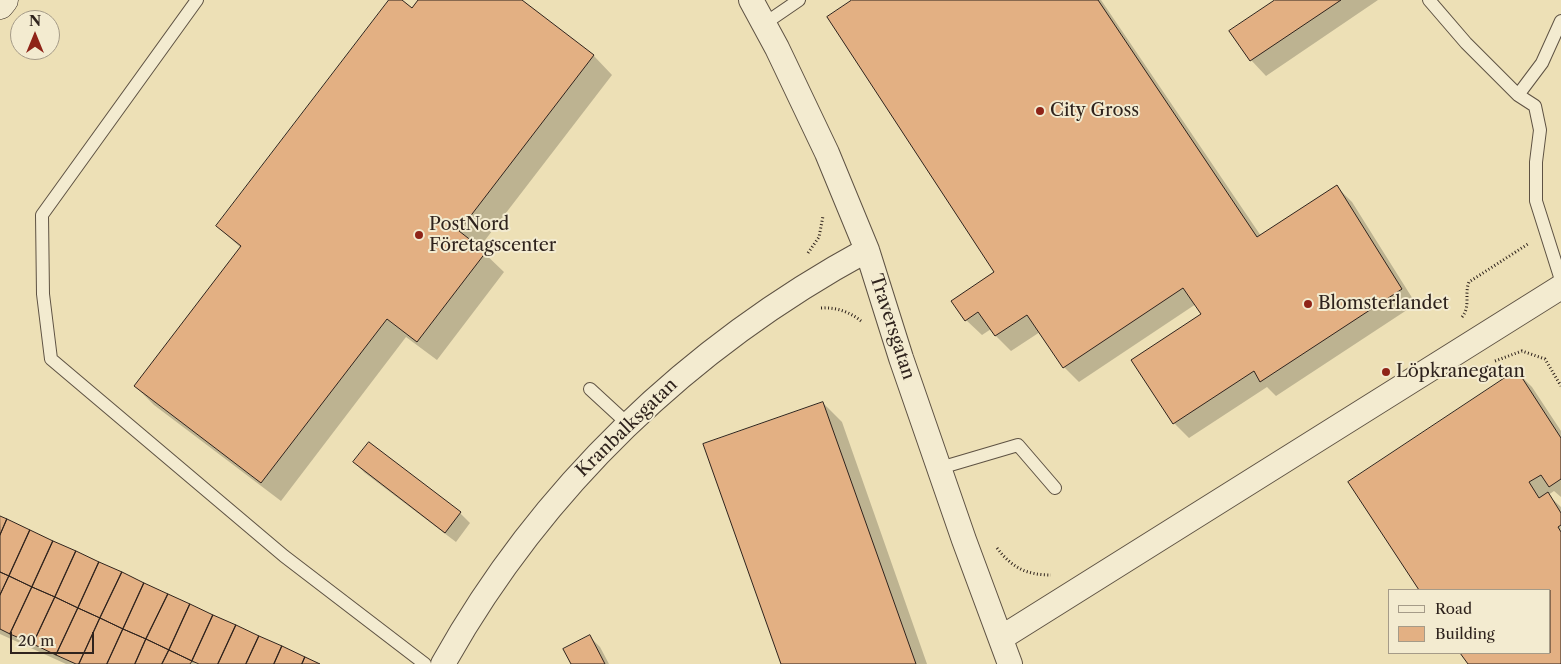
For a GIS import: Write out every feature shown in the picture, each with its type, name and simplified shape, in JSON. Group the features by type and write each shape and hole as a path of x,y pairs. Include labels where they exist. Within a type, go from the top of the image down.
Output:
{"street":[{"path":"0,5 4,0"},
{"name":"Traversgatan","path":"751,0 777,48 827,153 866,250 964,540 1010,664"},
{"name":"Kranbalksgatan","path":"443,664 492,584 530,533 570,484 628,424 708,353 759,315 812,280 866,250"},
{"path":"1001,638 1561,288"}],"lane":[{"path":"197,0 42,215 43,294 51,359 284,556 424,664"},
{"path":"764,24 799,0"},
{"path":"1430,0 1466,43 1518,95 1535,106 1540,130 1536,162 1536,201 1561,280"},
{"path":"1518,95 1542,63 1561,21"},
{"path":"590,389 628,424"},
{"path":"940,468 1018,445 1055,488"}],"path":[{"path":"820,308 829,308 802,262 819,236 823,220 822,210"},
{"path":"1455,321 1466,312 1468,304 1466,289 1469,282 1546,233"},
{"path":"1498,360 1522,351 1545,359 1561,386"},
{"path":"964,540 988,534 1003,556 1020,570 1036,575 1058,573"}],"building":[{"path":"389,0 402,0 412,8 418,0 522,0 594,55 459,231 486,252 417,342 387,319 261,483 134,386 241,246 216,226"},
{"path":"852,0 1098,0 1257,237 1337,185 1402,289 1260,382 1254,371 1173,424 1131,360 1201,314 1183,288 1063,368 1027,315 995,336 978,312 965,321 951,301 994,272 827,17"},
{"path":"1275,0 1341,0 1250,61 1229,31"},
{"path":"1517,370 1561,438 1561,479 1549,487 1541,475 1529,482 1539,498 1548,492 1561,513 1561,525 1558,527 1561,532 1561,664 1468,664 1461,654 1551,654 1551,589 1418,589 1348,482"},
{"path":"823,402 916,664 781,664 703,444"},
{"path":"369,442 461,512 445,533 353,462"},
{"path":"0,516 7,519 0,535"},
{"path":"7,519 30,530 9,576 0,572 0,535"},
{"path":"30,530 53,541 32,587 9,576"},
{"path":"53,541 76,551 55,597 32,587"},
{"path":"76,551 99,562 78,608 55,597"},
{"path":"99,562 122,572 100,618 78,608"},
{"path":"0,572 9,576 0,595"},
{"path":"122,572 144,583 123,629 100,618"},
{"path":"9,576 32,587 10,634 0,629 0,595"},
{"path":"144,583 168,594 146,639 123,629"},
{"path":"32,587 55,597 33,644 10,634"},
{"path":"168,594 190,604 169,650 146,639"},
{"path":"55,597 78,608 56,655 33,644"},
{"path":"190,604 213,615 192,661 169,650"},
{"path":"78,608 100,618 79,664 76,664 56,655"},
{"path":"213,615 236,625 218,664 199,664 192,661"},
{"path":"100,618 123,629 107,664 79,664"},
{"path":"236,625 259,636 246,664 218,664"},
{"path":"123,629 146,639 135,664 107,664"},
{"path":"590,635 605,664 571,664 563,649"},
{"path":"259,636 282,646 274,664 246,664"},
{"path":"146,639 169,650 162,664 135,664"},
{"path":"282,646 305,657 302,664 274,664"},
{"path":"169,650 192,661 190,664 162,664"},
{"path":"305,657 320,664 302,664"}],"place":[{"name":"City Gross","path":"1040,111"},
{"name":"PostNord Företagscenter","path":"419,235"},
{"name":"Blomsterlandet","path":"1308,304"},
{"name":"Löpkranegatan","path":"1386,372"}]}
